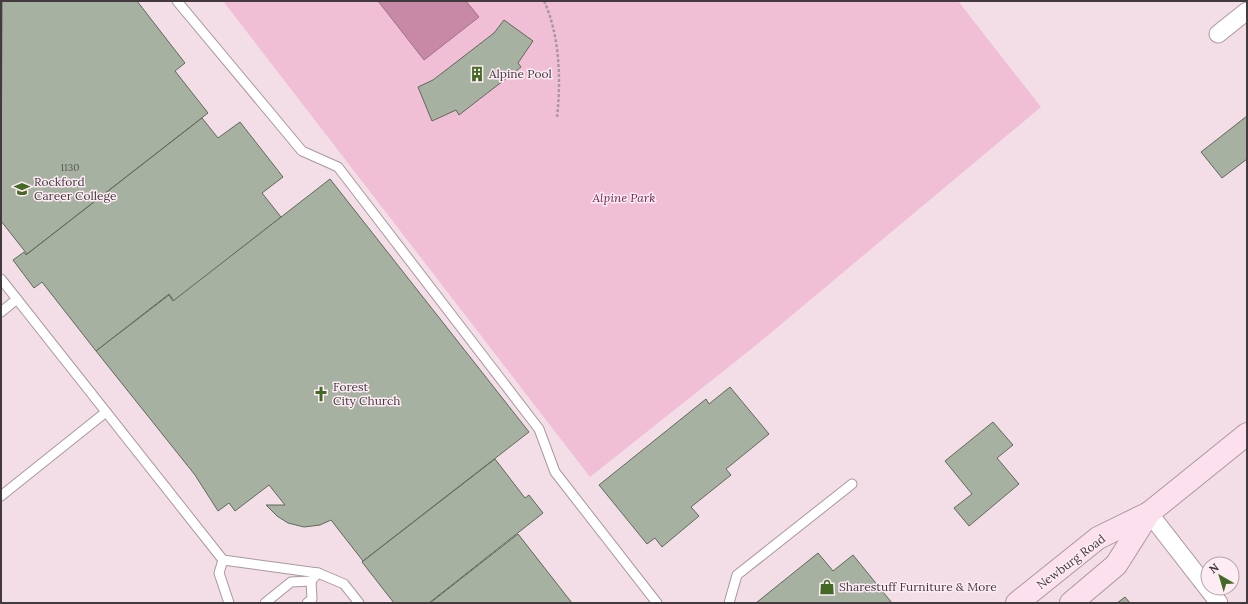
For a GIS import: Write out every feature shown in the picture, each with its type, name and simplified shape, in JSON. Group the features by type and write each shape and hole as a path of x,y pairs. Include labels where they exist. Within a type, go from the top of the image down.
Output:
{"main road":[{"name":"Newburg Road","path":"1017,603 1098,538 1149,513 1247,434"},
{"name":"Newburg Road","path":"1071,603 1116,565 1149,513"}],"street":[{"path":"1218,34 1247,11"},
{"path":"1149,513 1219,603"}],"lane":[{"path":"177,1 302,151 338,167 539,430 555,472 657,603"},
{"path":"1,279 223,560 318,573 344,584 359,603"},
{"path":"1,312 17,299"},
{"path":"1,496 106,412"},
{"path":"729,603 737,575 852,484"},
{"path":"223,560 219,573 229,603"},
{"path":"307,603 312,599 311,581 318,573"},
{"path":"265,603 291,582 311,581"}],"path":[{"path":"544,1 550,14 554,35 560,86 557,118"}],"green space":[{"name":"Alpine Park","path":"223,1 958,1 1041,107 755,346 590,477"}],"shaded area":[{"path":"378,1 466,1 479,17 424,60"}],"building":[{"path":"2,1 137,1 185,63 175,71 208,113 27,254 1,221"},
{"name":"Alpine Pool","path":"504,20 533,41 518,63 521,67 459,115 456,110 432,121 418,87 433,80 494,33"},
{"path":"1247,116 1247,159 1222,178 1201,152"},
{"path":"202,118 218,138 240,122 283,177 262,193 281,217 174,301 169,294 96,351 42,282 34,288 13,260 24,252 26,255"},
{"path":"330,179 529,432 363,561 331,520 320,525 304,527 288,523 277,516 266,505 285,505 269,485 235,511 229,503 218,511 195,475 96,351 169,295 173,301"},
{"path":"730,387 769,434 726,469 731,475 691,507 699,516 662,547 655,538 647,544 599,485 706,399 709,404"},
{"path":"993,422 1013,445 997,458 1019,484 969,526 954,508 972,494 945,461"},
{"path":"495,459 525,498 529,495 543,513 429,603 394,603 362,562"},
{"path":"518,534 572,603 430,603"},
{"name":"Sharestuff Furniture & More","path":"818,553 833,571 853,555 892,603 756,603"},
{"path":"1125,597 1130,603 1117,603"}],"place":[{"name":"Alpine Pool","path":"477,74"},
{"name":"Rockford Career College","path":"22,189"},
{"name":"Forest City Church","path":"321,394"},
{"name":"Sharestuff Furniture & More","path":"827,587"}]}
